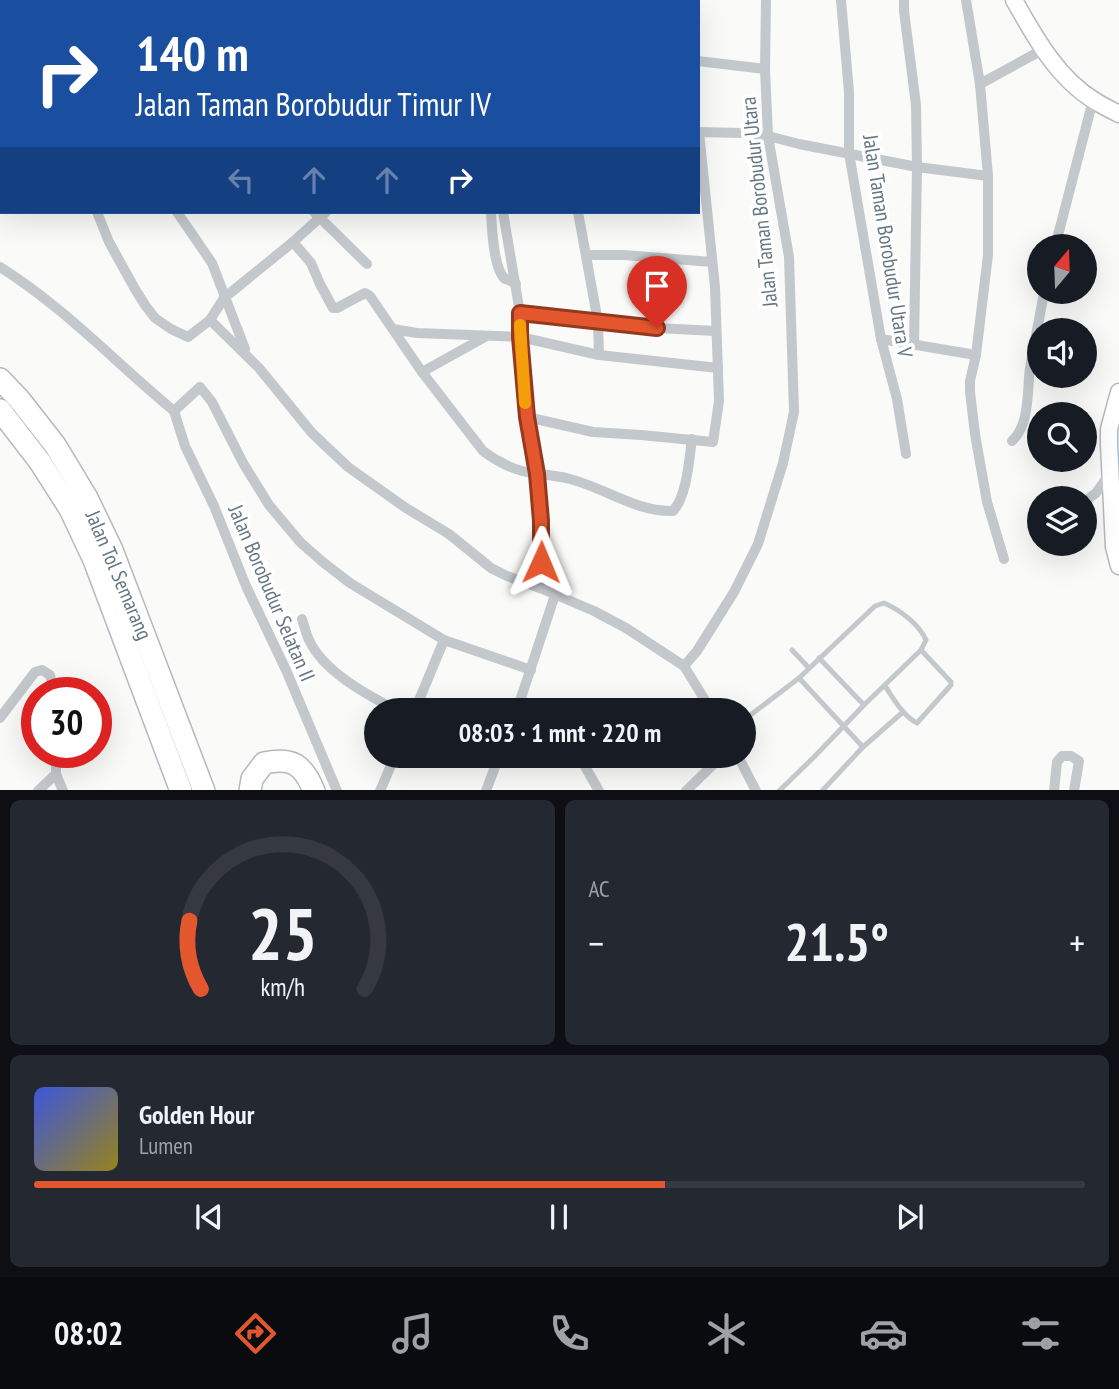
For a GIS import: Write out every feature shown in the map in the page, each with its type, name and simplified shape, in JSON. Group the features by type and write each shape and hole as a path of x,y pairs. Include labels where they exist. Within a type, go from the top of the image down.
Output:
{"highway":[{"name":"Jalan Tol Semarang","path":"0,379 55,445 87,498 112,550 204,790"},
{"name":"Jalan Tol Semarang","path":"0,410 40,462 70,509 94,560 181,790"},
{"path":"250,790 252,779 264,763 280,759 299,766 314,790"}],"street":[{"name":"Jalan Taman Borobudur Utara","path":"684,666 697,651 734,592 758,544 783,463 794,412 789,257 768,136 766,0"},
{"name":"Jalan Taman Borobudur Utara V","path":"841,0 849,92 849,153 881,339 897,399 906,454"},
{"path":"904,0 916,105 914,345"},
{"path":"966,0 980,84 988,176 988,255 976,355 970,381 975,434 987,502 1004,559"},
{"path":"1014,0 1052,62 1093,100 1119,114"},
{"path":"980,84 1044,49"},
{"path":"700,61 765,69"},
{"path":"1058,234 1093,100"},
{"path":"700,132 768,136 917,167 988,176"},
{"path":"527,417 593,432 713,442 719,401 715,287 702,195 700,153"},
{"path":"98,214 109,242 145,305 155,318 188,337 210,320 224,298 293,242 320,214 367,264"},
{"path":"178,214 212,263 247,355"},
{"path":"491,214 499,270 506,279 516,284"},
{"path":"578,214 598,322 599,355"},
{"path":"503,217 520,313 527,417 537,474 542,537 540,588"},
{"path":"293,242 311,263 333,308 365,293 370,296 422,372 483,451 494,459 519,470 569,478 631,503 662,512 673,511 679,505 683,490 692,439"},
{"path":"586,255 624,255 712,262"},
{"path":"0,267 61,311 174,411 200,387 212,402 243,463 269,505 301,543 350,583 444,640 531,670"},
{"path":"1012,441 1017,436 1026,412 1030,367 1042,304"},
{"path":"520,313 716,331"},
{"path":"210,320 247,355 312,433 348,467 406,508 449,534 491,568 594,611 684,666 704,698"},
{"path":"393,329 417,333 520,337 599,355 718,368"},
{"path":"422,372 487,335"},
{"path":"881,339 976,355"},
{"path":"1119,392 1110,429 1114,547 1119,566"},
{"name":"Jalan Borobudur Selatan II","path":"174,411 185,446 214,506 246,586 286,670 337,790"},
{"path":"1097,492 1110,473"},
{"path":"521,698 555,594"},
{"path":"302,619 310,642 329,668 372,698"},
{"path":"420,698 444,640"},
{"path":"31,677 35,672 42,670 50,677"},
{"path":"0,719 21,691"},
{"path":"1054,790 1057,762 1062,756 1071,756 1079,761 1074,790"},
{"path":"56,768 63,790"},
{"path":"380,790 390,768"},
{"path":"486,790 494,768"},
{"path":"586,768 599,790"},
{"path":"686,790 709,768"},
{"path":"744,768 756,790"},
{"path":"38,790 56,774"}],"lane":[{"path":"756,711 799,678 875,606 884,603 904,615 926,640 921,650 782,789"},
{"path":"792,650 809,668"},
{"path":"885,686 903,712 916,723 951,685 950,680 921,650"},
{"path":"819,658 864,705"},
{"path":"799,678 863,747"},
{"path":"822,790 863,747 903,712"}],"slow traffic":[{"path":"520,325 525,403"}],"route":[{"path":"541,562 541,521 537,474 527,417 520,313 657,328"}]}
